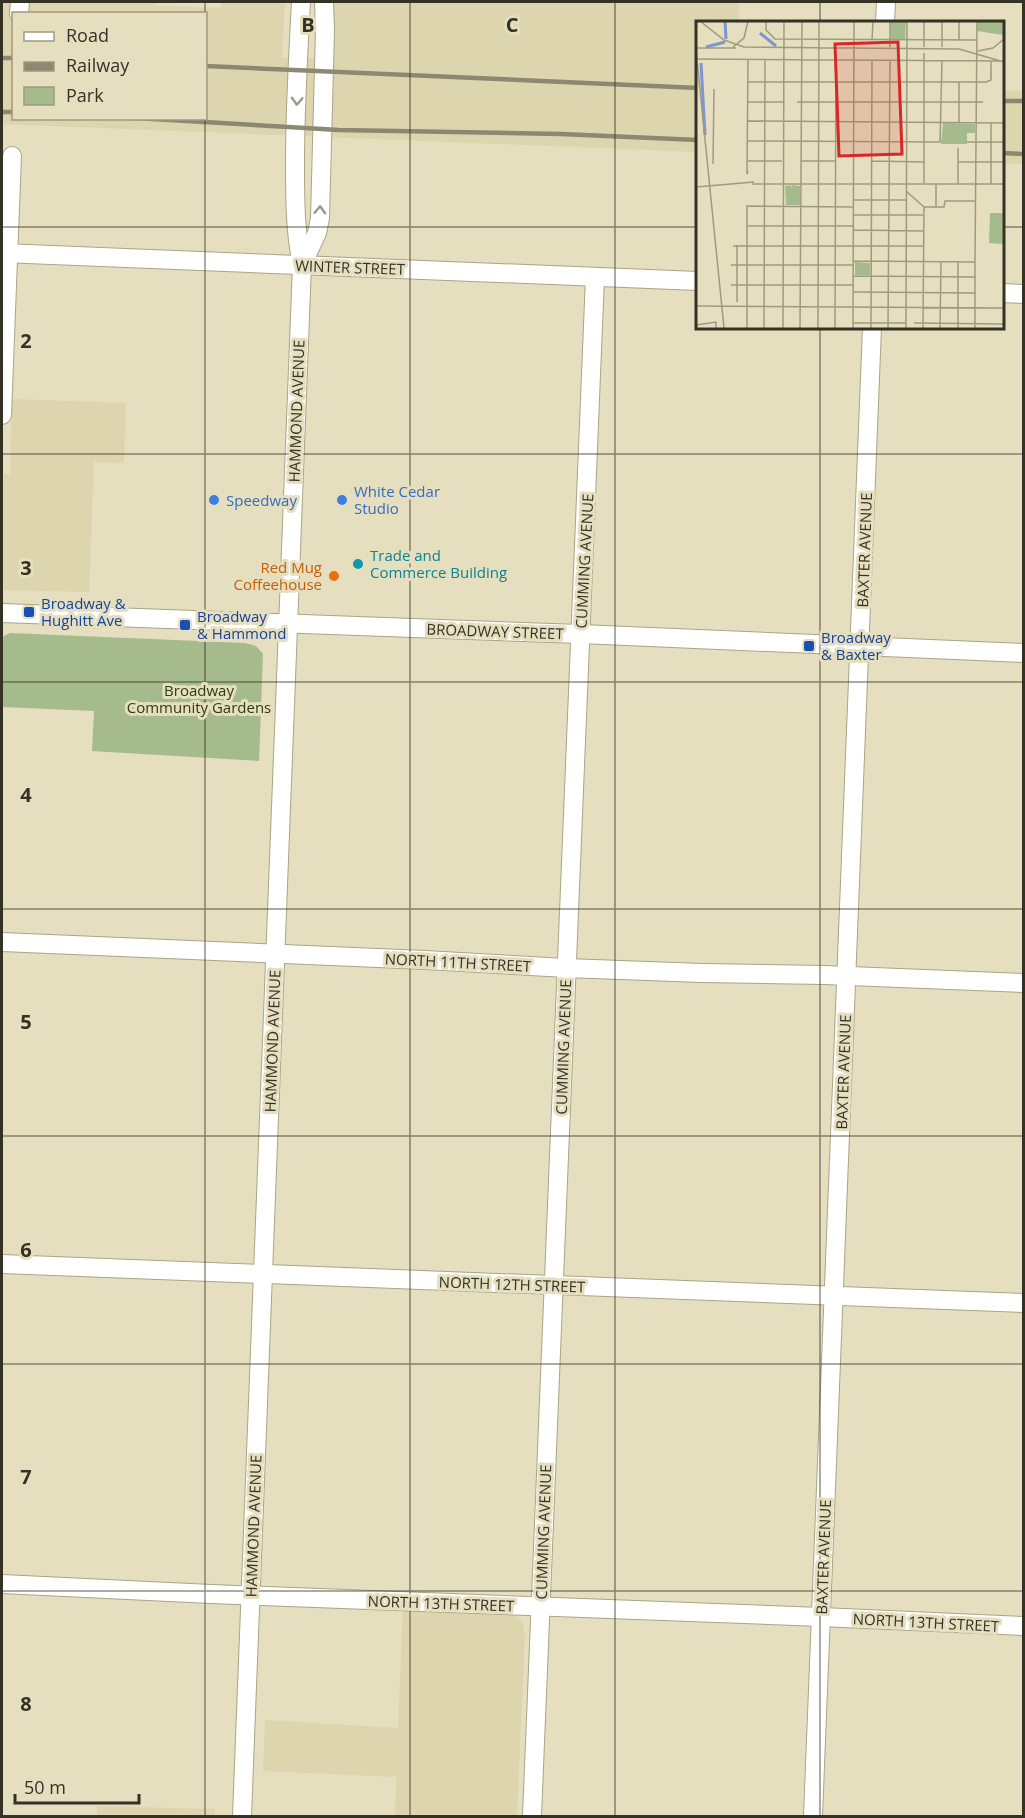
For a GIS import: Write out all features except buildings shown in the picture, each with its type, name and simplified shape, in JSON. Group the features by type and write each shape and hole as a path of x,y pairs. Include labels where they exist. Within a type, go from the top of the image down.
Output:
{"street":[{"name":"HAMMOND AVENUE","path":"242,1816 302,265 296,224 295,181 301,2"},
{"name":"HAMMOND AVENUE","path":"302,265 317,233 320,218 324,2"},
{"path":"885,21 886,2"},
{"path":"2,415 5,254 12,156"},
{"name":"WINTER STREET","path":"5,254 696,281"},
{"name":"CUMMING AVENUE","path":"532,1816 595,277"},
{"path":"1004,293 1023,294"},
{"name":"BAXTER AVENUE","path":"813,1816 873,328"},
{"name":"BROADWAY STREET","path":"2,613 1023,652"},
{"name":"NORTH 11TH STREET","path":"2,942 566,968 1023,983"},
{"name":"NORTH 12TH STREET","path":"2,1264 1023,1303"},
{"name":"NORTH 13TH STREET","path":"2,1584 1023,1626"}],"shaded area":[{"path":"2,2 156,2 156,6 221,8 221,2 285,2 282,57 333,59 334,2 739,2 739,21 696,21 696,152 2,124"},
{"path":"1004,90 1023,91 1023,164 1004,164"},
{"path":"12,399 126,403 124,463 94,462 89,592 2,590 2,474 10,474"},
{"path":"403,1607 512,1614 523,1625 525,1636 517,1816 395,1816 396,1777 263,1771 265,1720 398,1728"},
{"path":"97,1806 215,1809 215,1816 97,1816"}],"green space":[{"name":"Broadway Community Gardens","path":"10,633 245,643 256,646 263,654 259,761 92,751 94,711 2,707 2,640"}],"railway":[{"path":"2,58 12,58"},
{"path":"207,66 696,88"},
{"path":"1004,101 1024,101"},
{"path":"2,112 12,112"},
{"path":"169,120 339,130 561,134 696,140"},
{"path":"1004,153 1024,154"}],"place":[{"name":"Speedway","path":"214,500"},
{"name":"White Cedar Studio","path":"342,500"},
{"name":"Trade and Commerce Building","path":"358,564"},
{"name":"Red Mug Coffeehouse","path":"334,576"},
{"name":"Broadway & Hughitt Ave","path":"29,612"},
{"name":"Broadway & Hammond","path":"185,625"},
{"name":"Broadway & Baxter","path":"809,646"}]}
